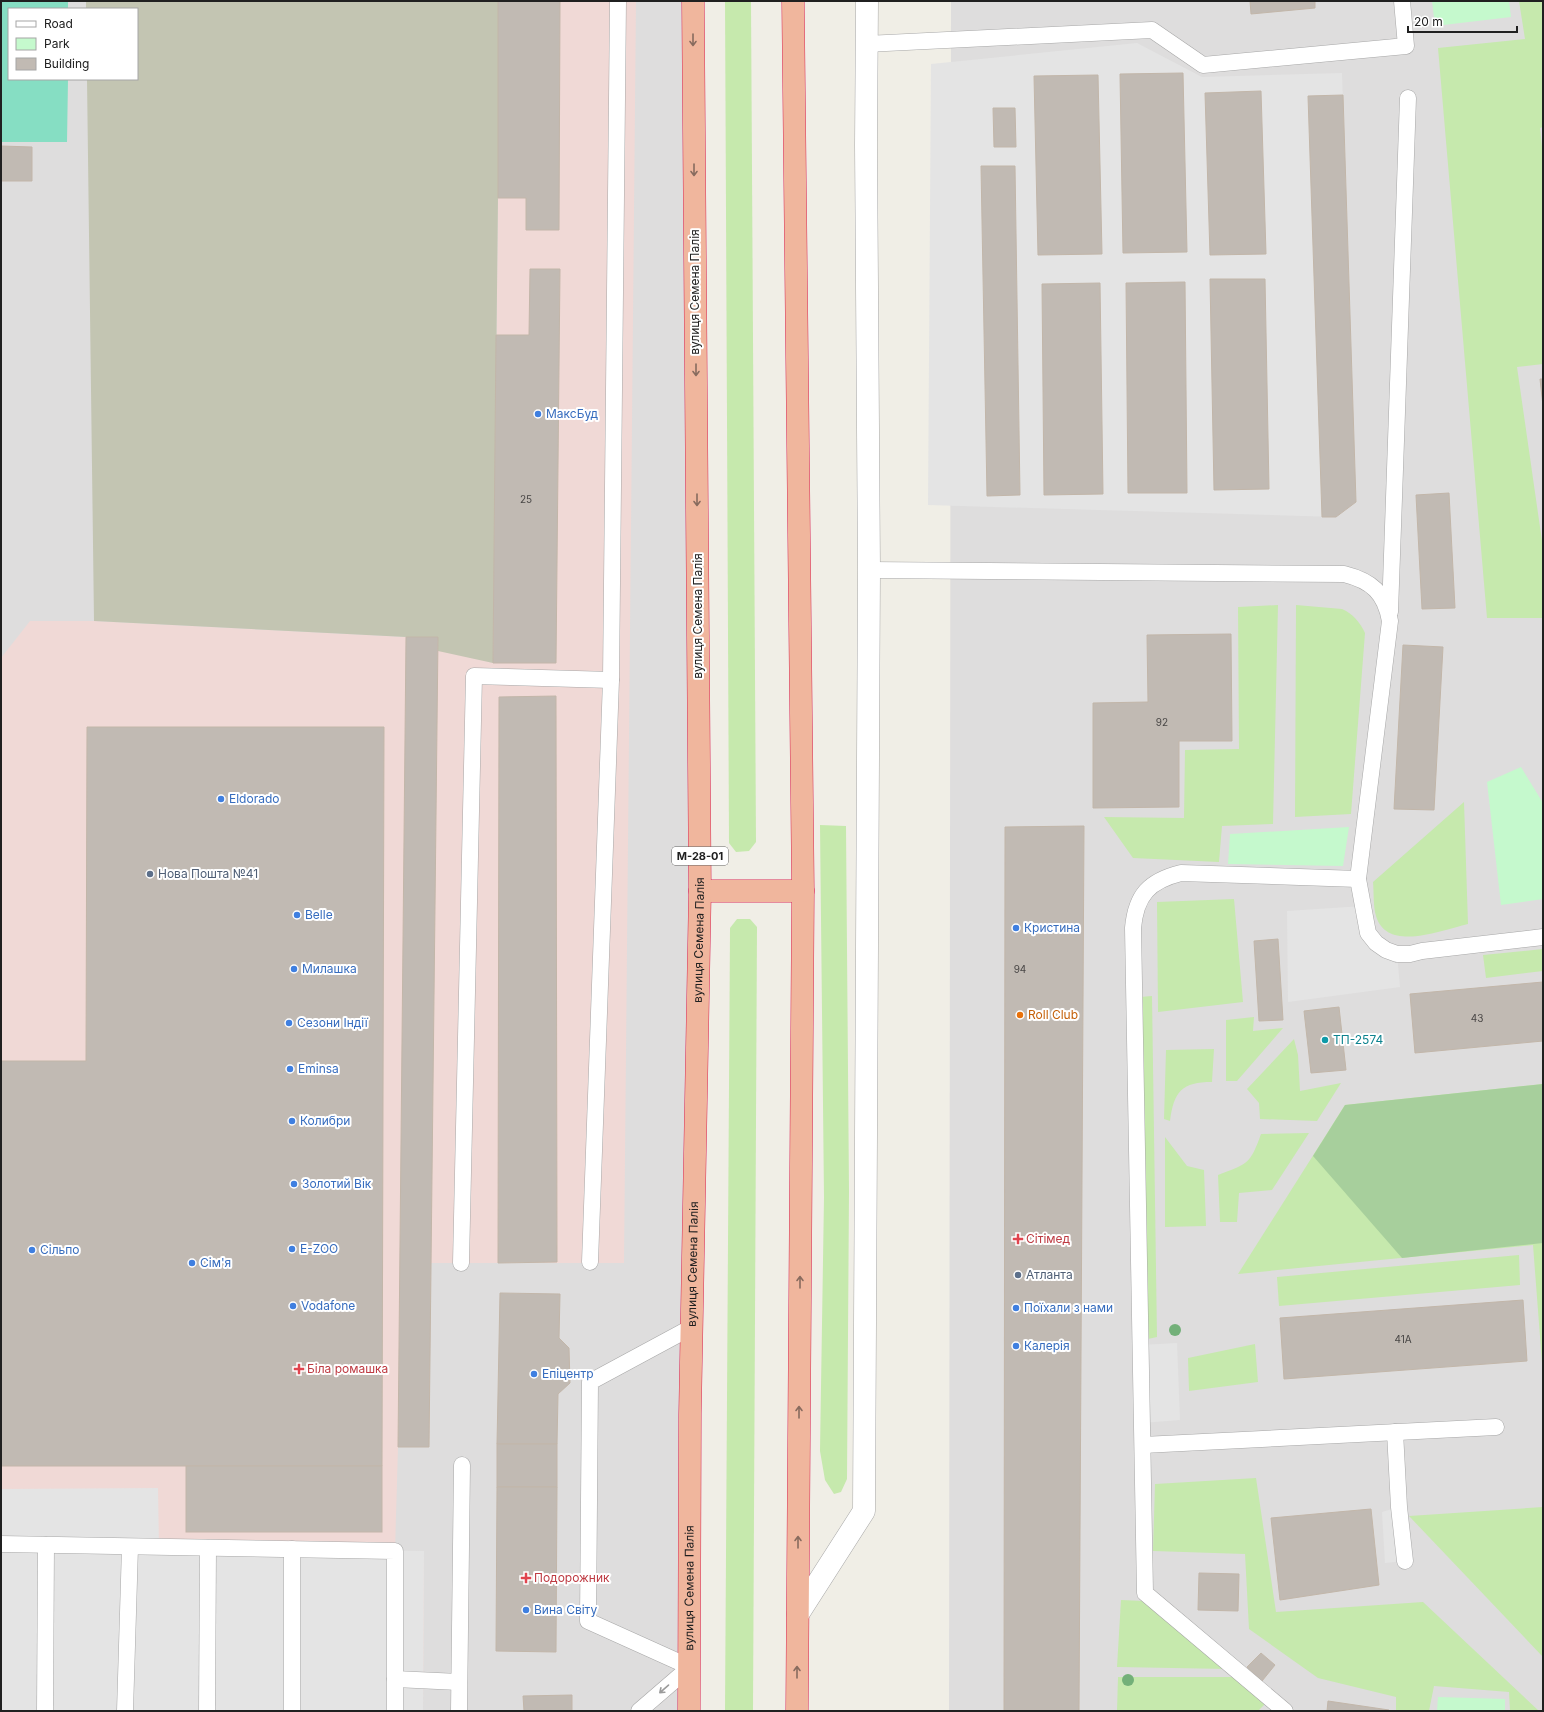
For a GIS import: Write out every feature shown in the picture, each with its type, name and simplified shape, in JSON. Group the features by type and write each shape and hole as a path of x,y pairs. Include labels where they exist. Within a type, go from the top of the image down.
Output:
{"highway":[{"name":"вулиця Семена Палія","path":"689,1711 692,1327 700,891 693,1"},
{"path":"793,1 803,891 797,1711"},
{"path":"700,891 803,891"}],"street":[{"path":"798,1614 864,1511 869,570 867,1"}],"lane":[{"path":"590,1262 611,680 618,1"},
{"path":"866,44 1152,30 1203,65 1406,46 1402,1"},
{"path":"1408,98 1390,621 1358,879 1368,933 1376,943 1386,950 1397,954 1410,954 1422,951 1543,937"},
{"path":"869,570 1344,574 1361,578 1374,588 1384,600 1390,621"},
{"path":"461,1263 474,676 611,680"},
{"path":"1285,1711 1145,1593 1133,936 1135,912 1141,897 1151,885 1165,877 1181,873 1358,879"},
{"path":"639,1711 690,1667 588,1621 590,1382 692,1327"},
{"path":"1143,1445 1496,1427"},
{"path":"1395,1432 1399,1507 1405,1561"},
{"path":"459,1711 462,1465"},
{"path":"1,1544 395,1551 395,1711"},
{"path":"45,1711 46,1545"},
{"path":"126,1711 130,1547"},
{"path":"207,1711 208,1548"},
{"path":"292,1549 292,1711"},
{"path":"395,1679 459,1682"}],"shaded area":[{"path":"1,1 691,1 689,1711 1,1711"},
{"path":"86,1 498,1 498,198 493,663 438,651 438,637 406,637 94,621 87,80 138,80 138,8 86,8"},
{"path":"498,1 636,1 624,1263 431,1263 429,1447 398,1447 395,1551 424,1551 423,1711 1,1711 1,658 30,621 94,621 406,637 438,637 493,663 498,198"},
{"path":"951,1 1543,1 1543,1711 949,1711"},
{"path":"1137,43 1202,77 1342,73 1356,502 1336,517 928,505 931,64"},
{"path":"1363,906 1368,933 1397,954 1400,987 1288,1002 1287,911"},
{"path":"1177,1343 1180,1420 1142,1423 1141,1345"},
{"path":"158,1488 159,1547 424,1551 423,1711 1,1711 1,1489"},
{"path":"1399,1507 1405,1561 1385,1563 1382,1512"}],"green space":[{"path":"1,1 68,1 68,8 8,8 8,80 68,80 67,142 1,142"},
{"path":"725,1 751,1 756,842 749,851 736,852 729,843"},
{"path":"1432,1 1509,1 1511,17 1435,26"},
{"path":"1519,1 1543,1 1543,127 1540,128 1543,156 1543,364 1517,367 1543,548 1543,618 1487,618 1438,48 1525,39"},
{"path":"1278,605 1273,824 1222,826 1219,862 1133,858 1104,817 1184,818 1185,750 1239,749 1238,607"},
{"path":"1296,605 1342,609 1355,618 1365,633 1351,814 1295,817"},
{"path":"1521,767 1543,803 1543,899 1501,905 1487,782"},
{"path":"1464,802 1468,924 1416,936 1391,934 1382,927 1376,916 1373,882"},
{"path":"820,825 846,826 849,1191 847,1479 841,1492 834,1494 825,1480 820,1451 824,1197"},
{"path":"1349,827 1343,866 1228,864 1230,834"},
{"path":"1234,899 1243,1002 1158,1012 1157,902"},
{"path":"737,919 750,919 757,927 753,1711 725,1711 730,928"},
{"path":"1543,949 1543,971 1486,978 1483,955"},
{"path":"1152,996 1157,1337 1148,1339 1140,997"},
{"path":"1254,1017 1253,1031 1283,1028 1237,1081 1226,1081 1226,1020"},
{"path":"1294,1039 1298,1055 1300,1091 1341,1083 1317,1121 1260,1119 1259,1103 1247,1089"},
{"path":"1214,1049 1212,1082 1193,1084 1181,1090 1174,1102 1170,1121 1164,1119 1166,1050"},
{"path":"1543,1084 1543,1376 1533,1245 1238,1274 1345,1105"},
{"path":"1543,1084 1543,1243 1402,1258 1313,1156 1345,1105"},
{"path":"1309,1133 1272,1190 1239,1193 1237,1222 1220,1222 1218,1175 1246,1162 1254,1152 1261,1134"},
{"path":"1165,1137 1187,1166 1204,1170 1206,1226 1165,1227"},
{"path":"1519,1255 1520,1285 1279,1306 1277,1277"},
{"path":"1255,1344 1258,1382 1189,1391 1188,1358"},
{"path":"1256,1478 1276,1612 1423,1602 1539,1711 1510,1711 1509,1692 1434,1686 1429,1711 1396,1711 1396,1697 1318,1678 1249,1629 1245,1554 1153,1551 1155,1484"},
{"path":"1543,1507 1543,1657 1409,1516"},
{"path":"1121,1600 1144,1601 1228,1669 1117,1667"},
{"path":"1118,1677 1237,1677 1266,1703 1258,1711 1117,1711"},
{"path":"1438,1697 1505,1699 1505,1711 1437,1711"}],"building":[{"path":"498,1 560,1 559,230 526,230 526,198 498,198"},
{"path":"1250,1 1315,1 1315,8 1251,14"},
{"path":"1183,73 1187,252 1123,253 1120,74"},
{"path":"1098,75 1102,254 1038,255 1034,76"},
{"path":"1261,91 1266,254 1210,255 1205,93"},
{"path":"1343,95 1356,502 1336,517 1322,517 1308,96"},
{"path":"993,108 1015,108 1016,147 994,147"},
{"path":"1,146 32,147 32,181 1,181"},
{"path":"981,166 1015,166 1020,495 987,496"},
{"path":"530,269 560,269 556,663 493,663 496,335 529,335"},
{"path":"1210,279 1265,279 1269,489 1214,490"},
{"path":"1185,282 1187,493 1128,493 1126,283"},
{"path":"1100,283 1103,494 1044,495 1042,284"},
{"path":"1540,379 1543,379 1543,406"},
{"path":"1449,493 1455,608 1422,609 1416,495"},
{"path":"1231,634 1232,741 1179,741 1179,807 1093,808 1093,703 1148,702 1147,635"},
{"path":"406,637 438,637 429,1447 398,1447"},
{"path":"1403,645 1443,647 1434,810 1394,809"},
{"path":"556,696 557,1262 498,1263 499,697"},
{"name":"Сім'я","path":"87,727 384,727 382,1466 1,1466 1,1061 86,1061"},
{"path":"1084,826 1079,1711 1004,1711 1005,827"},
{"path":"1278,939 1283,1020 1259,1021 1254,941"},
{"path":"1543,982 1543,1041 1415,1053 1410,994"},
{"name":"ТП-2574","path":"1339,1007 1346,1070 1311,1073 1304,1011"},
{"name":"Епіцентр","path":"500,1293 560,1294 559,1338 569,1348 570,1383 558,1394 557,1444 497,1444"},
{"path":"1523,1300 1527,1361 1284,1379 1280,1318"},
{"path":"497,1444 557,1444 557,1487 497,1487"},
{"path":"186,1466 382,1466 382,1532 186,1532"},
{"name":"Вина Світу","path":"497,1487 557,1487 556,1652 496,1651"},
{"path":"1371,1509 1379,1585 1280,1600 1271,1518"},
{"path":"1199,1573 1239,1574 1238,1611 1198,1610"},
{"path":"1261,1653 1275,1665 1262,1681 1247,1667"},
{"path":"572,1695 572,1711 524,1711 523,1696"},
{"path":"1328,1701 1389,1710 1389,1711 1327,1711"}],"place":[{"name":"МаксБуд","path":"538,414"},
{"name":"Eldorado","path":"221,799"},
{"name":"Нова Пошта №41","path":"150,874"},
{"name":"Belle","path":"297,915"},
{"name":"Кристина","path":"1016,928"},
{"name":"Милашка","path":"294,969"},
{"name":"Roll Club","path":"1020,1015"},
{"name":"Сезони Індії","path":"289,1023"},
{"name":"ТП-2574","path":"1325,1040"},
{"name":"Eminsa","path":"290,1069"},
{"name":"Колибри","path":"292,1121"},
{"name":"Золотий Вік","path":"294,1184"},
{"name":"Сітімед","path":"1018,1239"},
{"name":"E-ZOO","path":"292,1249"},
{"name":"Сільпо","path":"32,1250"},
{"name":"Сім'я","path":"192,1263"},
{"name":"Атланта","path":"1018,1275"},
{"name":"Vodafone","path":"293,1306"},
{"name":"Поїхали з нами","path":"1016,1308"},
{"name":"Калерія","path":"1016,1346"},
{"name":"Біла ромашка","path":"299,1369"},
{"name":"Епіцентр","path":"534,1374"},
{"name":"Подорожник","path":"526,1578"},
{"name":"Вина Світу","path":"526,1610"}]}
